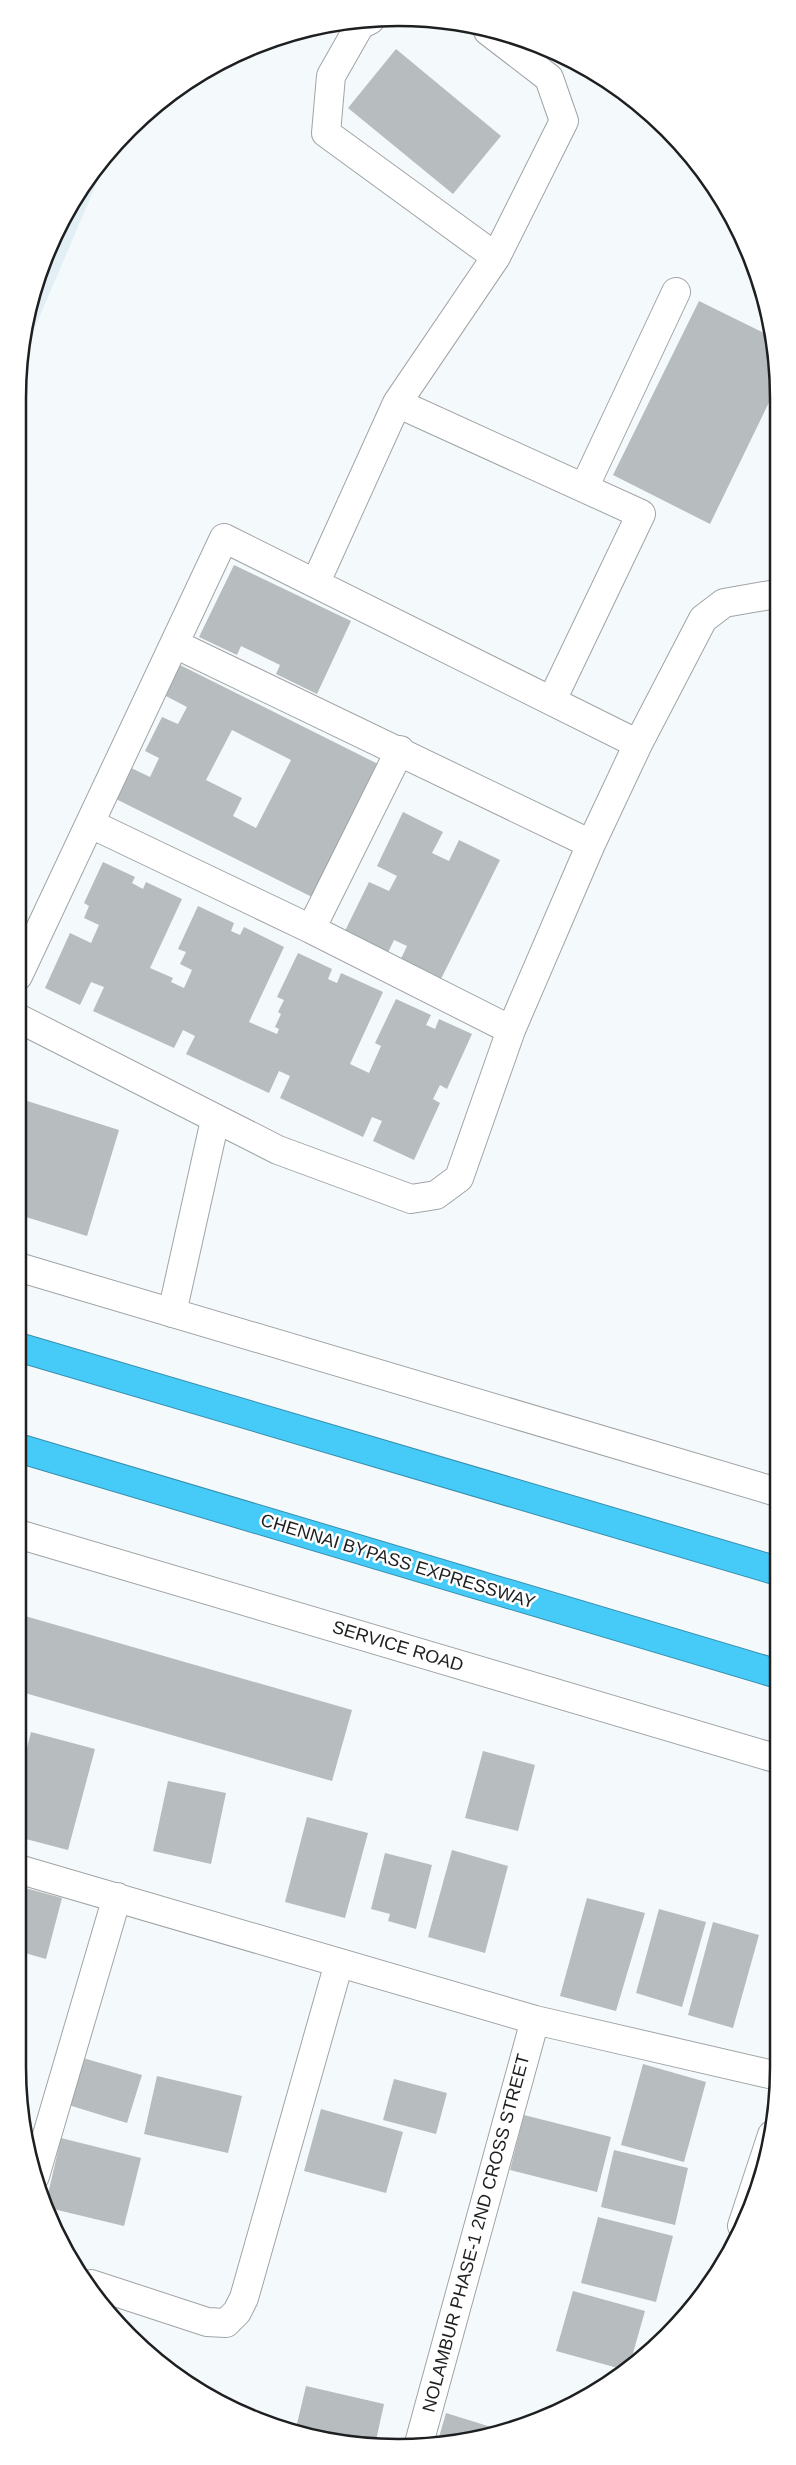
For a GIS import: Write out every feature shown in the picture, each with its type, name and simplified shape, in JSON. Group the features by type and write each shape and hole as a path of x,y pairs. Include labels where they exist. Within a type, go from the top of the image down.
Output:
{"highway":[{"path":"26,1349 770,1569"},
{"name":"CHENNAI BYPASS EXPRESSWAY","path":"26,1450 770,1672"}],"street":[{"path":"358,28 331,76 326,133 496,257"},
{"path":"316,582 397,403 496,257 564,121 548,78 501,41"},
{"path":"584,488 676,292"},
{"path":"397,403 641,514 552,700"},
{"path":"26,959 224,538 316,582 638,744"},
{"path":"26,1022 215,1120 278,1150 411,1199 436,1196 459,1178 511,1030 591,844 638,744 703,619 724,603 770,595"},
{"path":"175,644 400,750 591,844"},
{"path":"311,929 400,750"},
{"path":"91,824 311,929 511,1030"},
{"path":"172,1313 215,1120"},
{"path":"26,1269 770,1490"},
{"name":"SERVICE ROAD","path":"26,1536 770,1757"},
{"path":"26,1871 535,2020 770,2074"},
{"path":"39,2164 117,1897"},
{"path":"98,2286 207,2322 226,2323 237,2312 244,2298 339,1963"},
{"name":"NOLAMBUR PHASE-1 2ND CROSS STREET","path":"420,2438 535,2020"}],"shaded area":[{"path":"99,177 31,336 39,302 55,256 76,212"}],"building":[{"path":"396,49 501,136 453,194 348,108"},
{"path":"699,301 764,333 770,400 710,524 613,475"},
{"path":"234,565 351,621 317,694 276,674 280,665 241,646 237,655 199,637"},
{"path":"178,664 378,764 312,897 112,797 127,766 150,777 159,758 145,751 162,717 178,724 187,707 162,694","holes":["232,730 291,760 256,828 233,816 242,798 206,780"]},
{"path":"403,812 443,832 432,853 449,861 459,840 500,860 437,987 397,967 407,946 394,940 384,961 341,939 369,882 389,891 397,876 377,866"},
{"path":"103,862 135,877 132,883 143,889 146,882 182,899 150,968 173,978 171,982 184,988 192,970 180,964 186,952 178,949 198,906 234,923 231,931 240,935 244,927 284,947 249,1022 277,1034 279,1029 275,1027 281,1014 278,1012 284,1000 277,997 298,953 332,969 328,979 337,983 341,973 383,992 350,1064 369,1073 381,1046 375,1043 396,999 431,1015 426,1025 435,1029 439,1019 472,1034 447,1089 440,1085 433,1099 440,1103 414,1160 373,1141 382,1121 372,1117 363,1137 280,1098 290,1076 279,1071 269,1093 186,1054 195,1036 183,1030 174,1048 93,1011 104,987 91,982 80,1005 45,988 70,933 91,943 99,925 84,918 89,906 84,903"},
{"path":"26,1101 119,1130 87,1236 26,1217"},
{"path":"26,1616 352,1710 332,1781 26,1693"},
{"path":"31,1732 95,1749 68,1850 26,1839 26,1752"},
{"path":"483,1751 535,1765 518,1831 465,1818"},
{"path":"168,1781 226,1793 211,1864 153,1851"},
{"path":"307,1817 368,1833 345,1918 285,1902"},
{"path":"452,1850 508,1866 485,1953 428,1937"},
{"path":"385,1853 432,1865 416,1929 388,1921 390,1914 371,1909"},
{"path":"26,1888 62,1898 46,1959 26,1953"},
{"path":"587,1898 645,1913 616,2011 560,1996"},
{"path":"659,1909 706,1922 682,2007 636,1993"},
{"path":"713,1922 759,1935 733,2028 688,2015"},
{"path":"76,2056 142,2075 127,2123 62,2103"},
{"path":"643,2064 706,2082 684,2162 621,2145"},
{"path":"157,2076 242,2096 228,2153 144,2134"},
{"path":"394,2079 447,2093 436,2134 383,2120"},
{"path":"321,2109 403,2132 386,2193 304,2171"},
{"path":"524,2115 611,2137 597,2192 510,2170"},
{"path":"61,2138 141,2158 124,2226 55,2209 48,2192"},
{"path":"614,2150 688,2168 675,2225 601,2207"},
{"path":"598,2217 673,2236 656,2302 581,2283"},
{"path":"573,2291 645,2311 632,2355 616,2368 556,2351"},
{"path":"306,2386 384,2404 377,2438 325,2432 297,2424"},
{"path":"446,2413 491,2427 471,2432 439,2437"}]}
